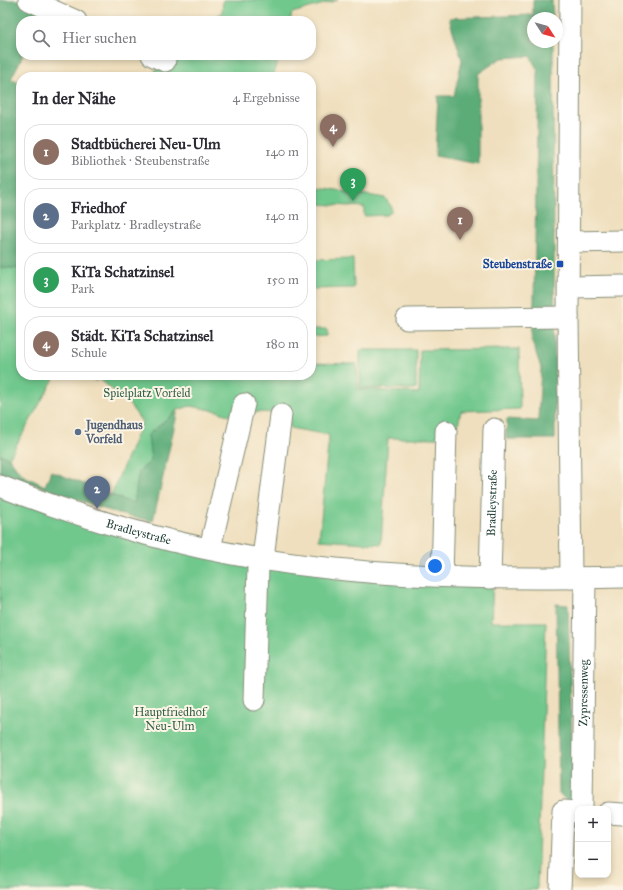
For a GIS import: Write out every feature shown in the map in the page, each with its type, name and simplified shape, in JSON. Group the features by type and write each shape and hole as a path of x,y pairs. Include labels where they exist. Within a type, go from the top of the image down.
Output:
{"street":[{"path":"30,0 65,16"},
{"path":"570,0 570,242 568,317 578,578"},
{"path":"570,242 623,241"},
{"path":"569,287 623,286"},
{"path":"407,320 568,317"},
{"path":"210,548 244,404"},
{"path":"254,700 258,566 264,550 281,415"},
{"name":"Bradleystraße","path":"490,578 494,429"},
{"path":"442,576 446,431"},
{"name":"Bradleystraße","path":"0,486 135,531 261,559 335,569 389,574 490,578 623,577"},
{"name":"Zypressenweg","path":"578,578 580,806"},
{"name":"Zypressenweg","path":"560,890 563,811 575,809"},
{"path":"611,813 623,814"}],"green space":[{"path":"0,0 49,0 41,16 16,16 16,60 20,60 11,79 16,82 16,269 0,267"},
{"path":"223,0 338,0 292,13 291,16 216,16 222,13"},
{"path":"533,0 552,0 553,12 533,12"},
{"path":"527,15 527,48 553,48 555,439 506,439 507,419 538,421 541,368 532,341 538,71 530,56 501,58 478,74 478,164 435,156 438,96 454,96 462,60 449,18"},
{"path":"165,60 278,60 275,72 154,72"},
{"path":"318,187 385,198 391,206 391,212 386,215 364,216 364,207 318,204"},
{"path":"353,259 354,288 316,289 316,260"},
{"path":"0,267 16,269 16,380 53,380 9,458 0,454"},
{"path":"316,329 327,329 327,336 316,337"},
{"name":"Spielplatz Vorfeld","path":"519,349 520,409 461,411 458,425 440,427 437,438 388,438 381,544 319,540 329,435 290,428 290,414 258,412 233,417 217,411 190,406 178,410 148,435 152,461 139,471 134,505 111,495 142,422 127,401 101,380 316,380 316,363 357,364 358,389 419,393 420,350"},
{"path":"360,350 416,350 416,389 360,388"},
{"path":"178,410 153,521 118,514 0,472 0,454 9,458 22,475 45,486 51,471 134,504 139,471 151,461 148,435"},
{"name":"Hauptfriedhof Neu-Ulm","path":"0,494 127,533 493,584 491,622 546,622 537,890 0,890"},
{"path":"556,604 568,605 574,809 559,793"}],"place":[{"name":"Städt. KiTa Schatzinsel","path":"333,147"},
{"name":"KiTa Schatzinsel","path":"353,201"},
{"name":"Stadtbücherei Neu-Ulm","path":"460,240"},
{"name":"Steubenstraße","path":"560,264"},
{"name":"Jugendhaus Vorfeld","path":"78,432"},
{"name":"Friedhof","path":"97,509"}]}
